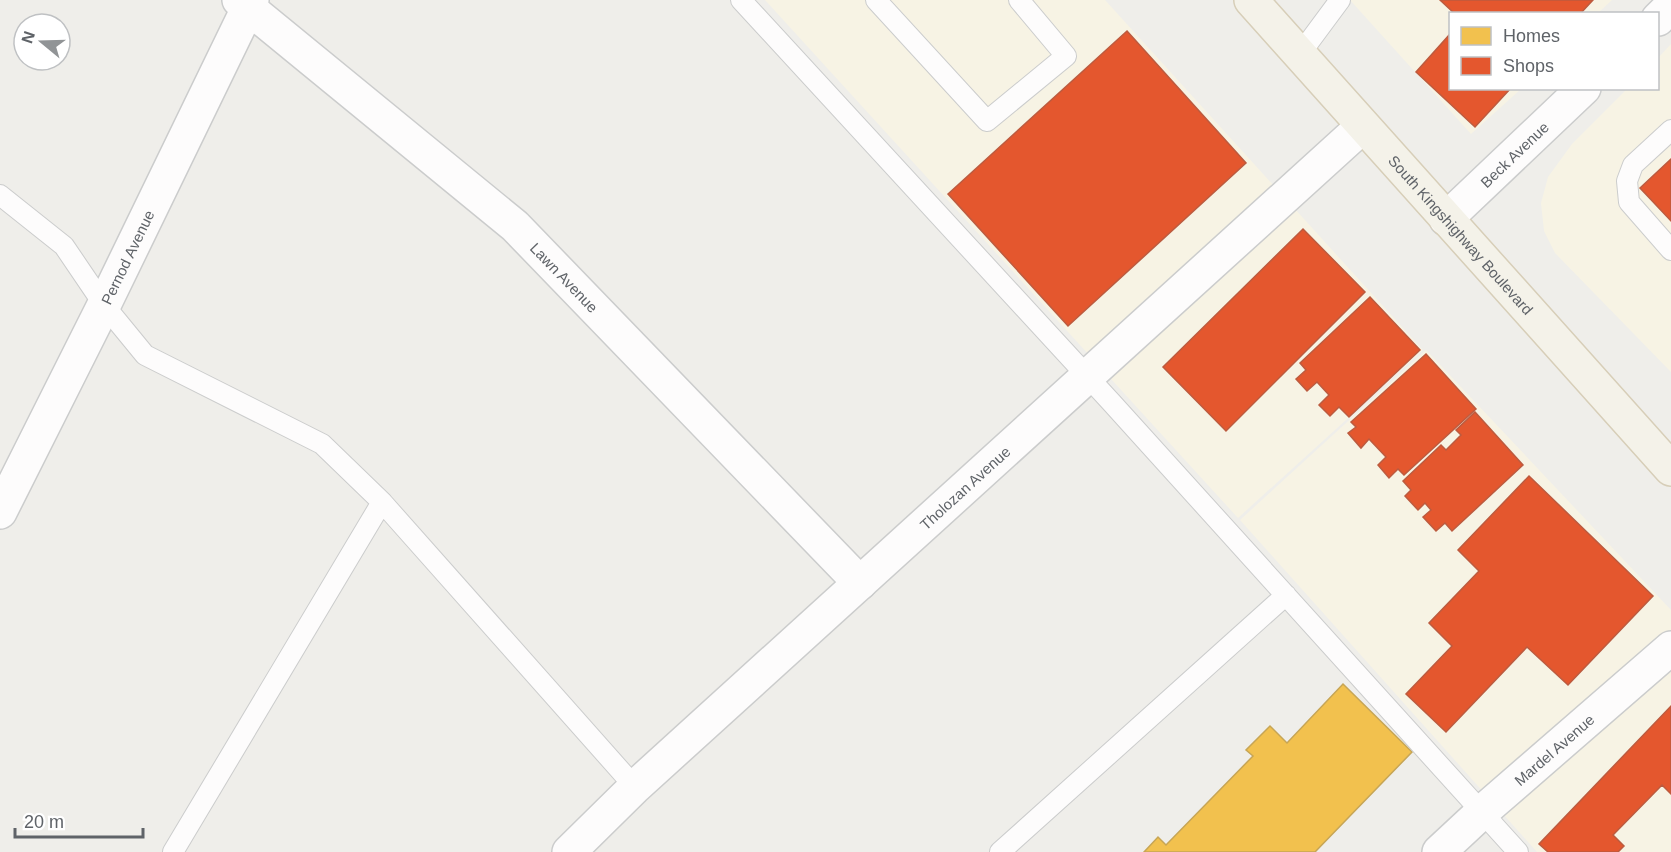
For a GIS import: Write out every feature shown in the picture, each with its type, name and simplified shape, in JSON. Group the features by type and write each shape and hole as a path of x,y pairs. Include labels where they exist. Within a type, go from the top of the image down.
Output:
{"main road":[{"name":"South Kingshighway Boulevard","path":"1251,0 1671,469"}],"street":[{"name":"Pernod Avenue","path":"0,512 104,305 246,2"},
{"name":"Lawn Avenue","path":"246,2 515,226 860,583"},
{"path":"1659,18 1671,6"},
{"name":"Beck Avenue","path":"1446,219 1582,90"},
{"name":"Tholozan Avenue","path":"569,852 635,787 1363,126"},
{"name":"Mardel Avenue","path":"1439,852 1671,648"}],"lane":[{"path":"741,0 1088,377 1518,852"},
{"path":"876,0 987,121 1065,56 1019,0"},
{"path":"1300,54 1341,0"},
{"path":"1671,130 1633,165 1627,181 1629,202 1671,250"},
{"path":"0,195 64,246 104,305 145,355 322,444 382,502 635,787"},
{"path":"173,852 382,502"},
{"path":"1000,852 1286,595"}],"shaded area":[{"path":"765,0 1105,0 1423,350 1238,518"},
{"path":"1350,0 1612,0 1599,12 1449,12 1449,90 1520,90 1471,134"},
{"path":"1671,44 1671,372 1555,253 1544,231 1541,203 1548,177 1572,144 1626,90 1659,90 1659,57"},
{"path":"1426,350 1671,610 1671,852 1537,852 1240,520"}],"building: Homes":[{"path":"1343,684 1412,752 1315,852 1144,852 1158,837 1166,845 1253,756 1246,750 1270,726 1287,743"}],"building: Shops":[{"path":"1440,0 1593,0 1582,12 1453,12"},
{"path":"1127,31 1246,163 1068,326 948,194"},
{"path":"1449,35 1449,90 1509,90 1475,127 1416,72"},
{"path":"1671,159 1671,221 1640,188"},
{"path":"1303,229 1365,292 1226,431 1163,367"},
{"path":"1370,297 1420,350 1349,417 1339,407 1330,416 1319,405 1329,395 1317,382 1307,391 1296,379 1306,370 1300,363"},
{"path":"1426,354 1476,409 1404,475 1398,469 1389,478 1378,465 1386,457 1369,439 1361,448 1348,433 1356,427 1351,422"},
{"path":"1475,412 1523,465 1452,531 1445,523 1436,531 1423,517 1431,510 1425,503 1418,510 1405,496 1411,490 1403,481 1441,445 1446,450 1461,435 1456,430"},
{"path":"1529,476 1653,596 1568,685 1527,647 1446,732 1406,694 1452,646 1429,623 1479,571 1458,550"},
{"path":"1671,706 1671,794 1662,785 1613,835 1624,846 1618,852 1548,852 1539,844"}]}
